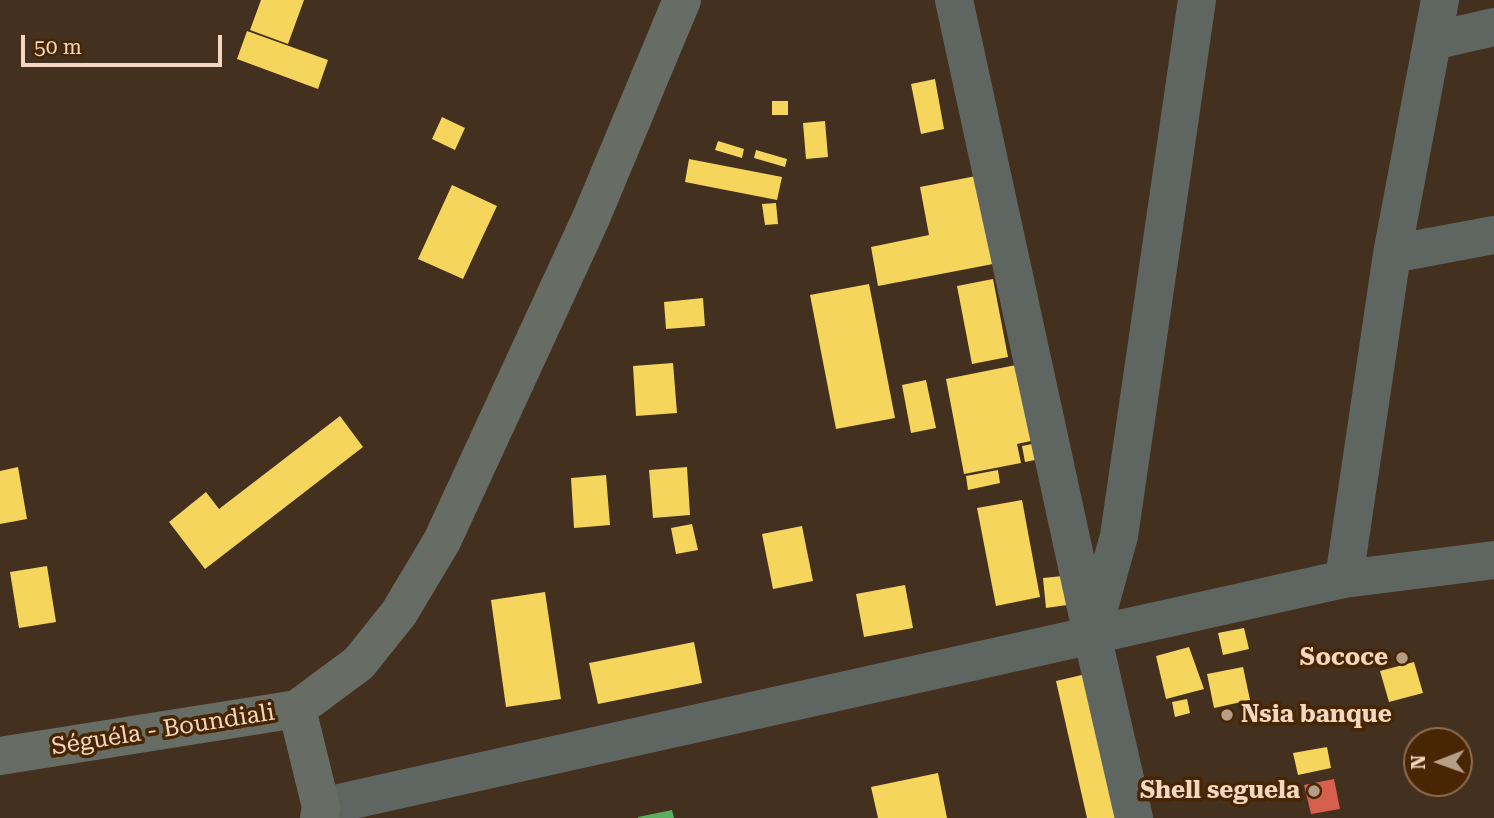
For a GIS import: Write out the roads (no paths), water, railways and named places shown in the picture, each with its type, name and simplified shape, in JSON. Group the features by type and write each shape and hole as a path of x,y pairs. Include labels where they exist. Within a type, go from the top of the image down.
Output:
{"main road":[{"path":"298,709 359,663 399,614 442,541 591,218 682,0"},
{"name":"Séguéla - Boundiali","path":"0,756 298,709 320,812"}],"street":[{"path":"954,0 1134,818"},
{"path":"1092,635 1119,536 1197,0"},
{"path":"1344,579 1392,254 1440,0"},
{"path":"1433,41 1494,27"},
{"path":"1392,254 1494,235"},
{"path":"320,812 1344,579 1494,560"}],"place":[{"name":"Sococe","path":"1402,658"},
{"name":"Nsia banque","path":"1227,715"},
{"name":"Shell seguela","path":"1314,791"}]}
